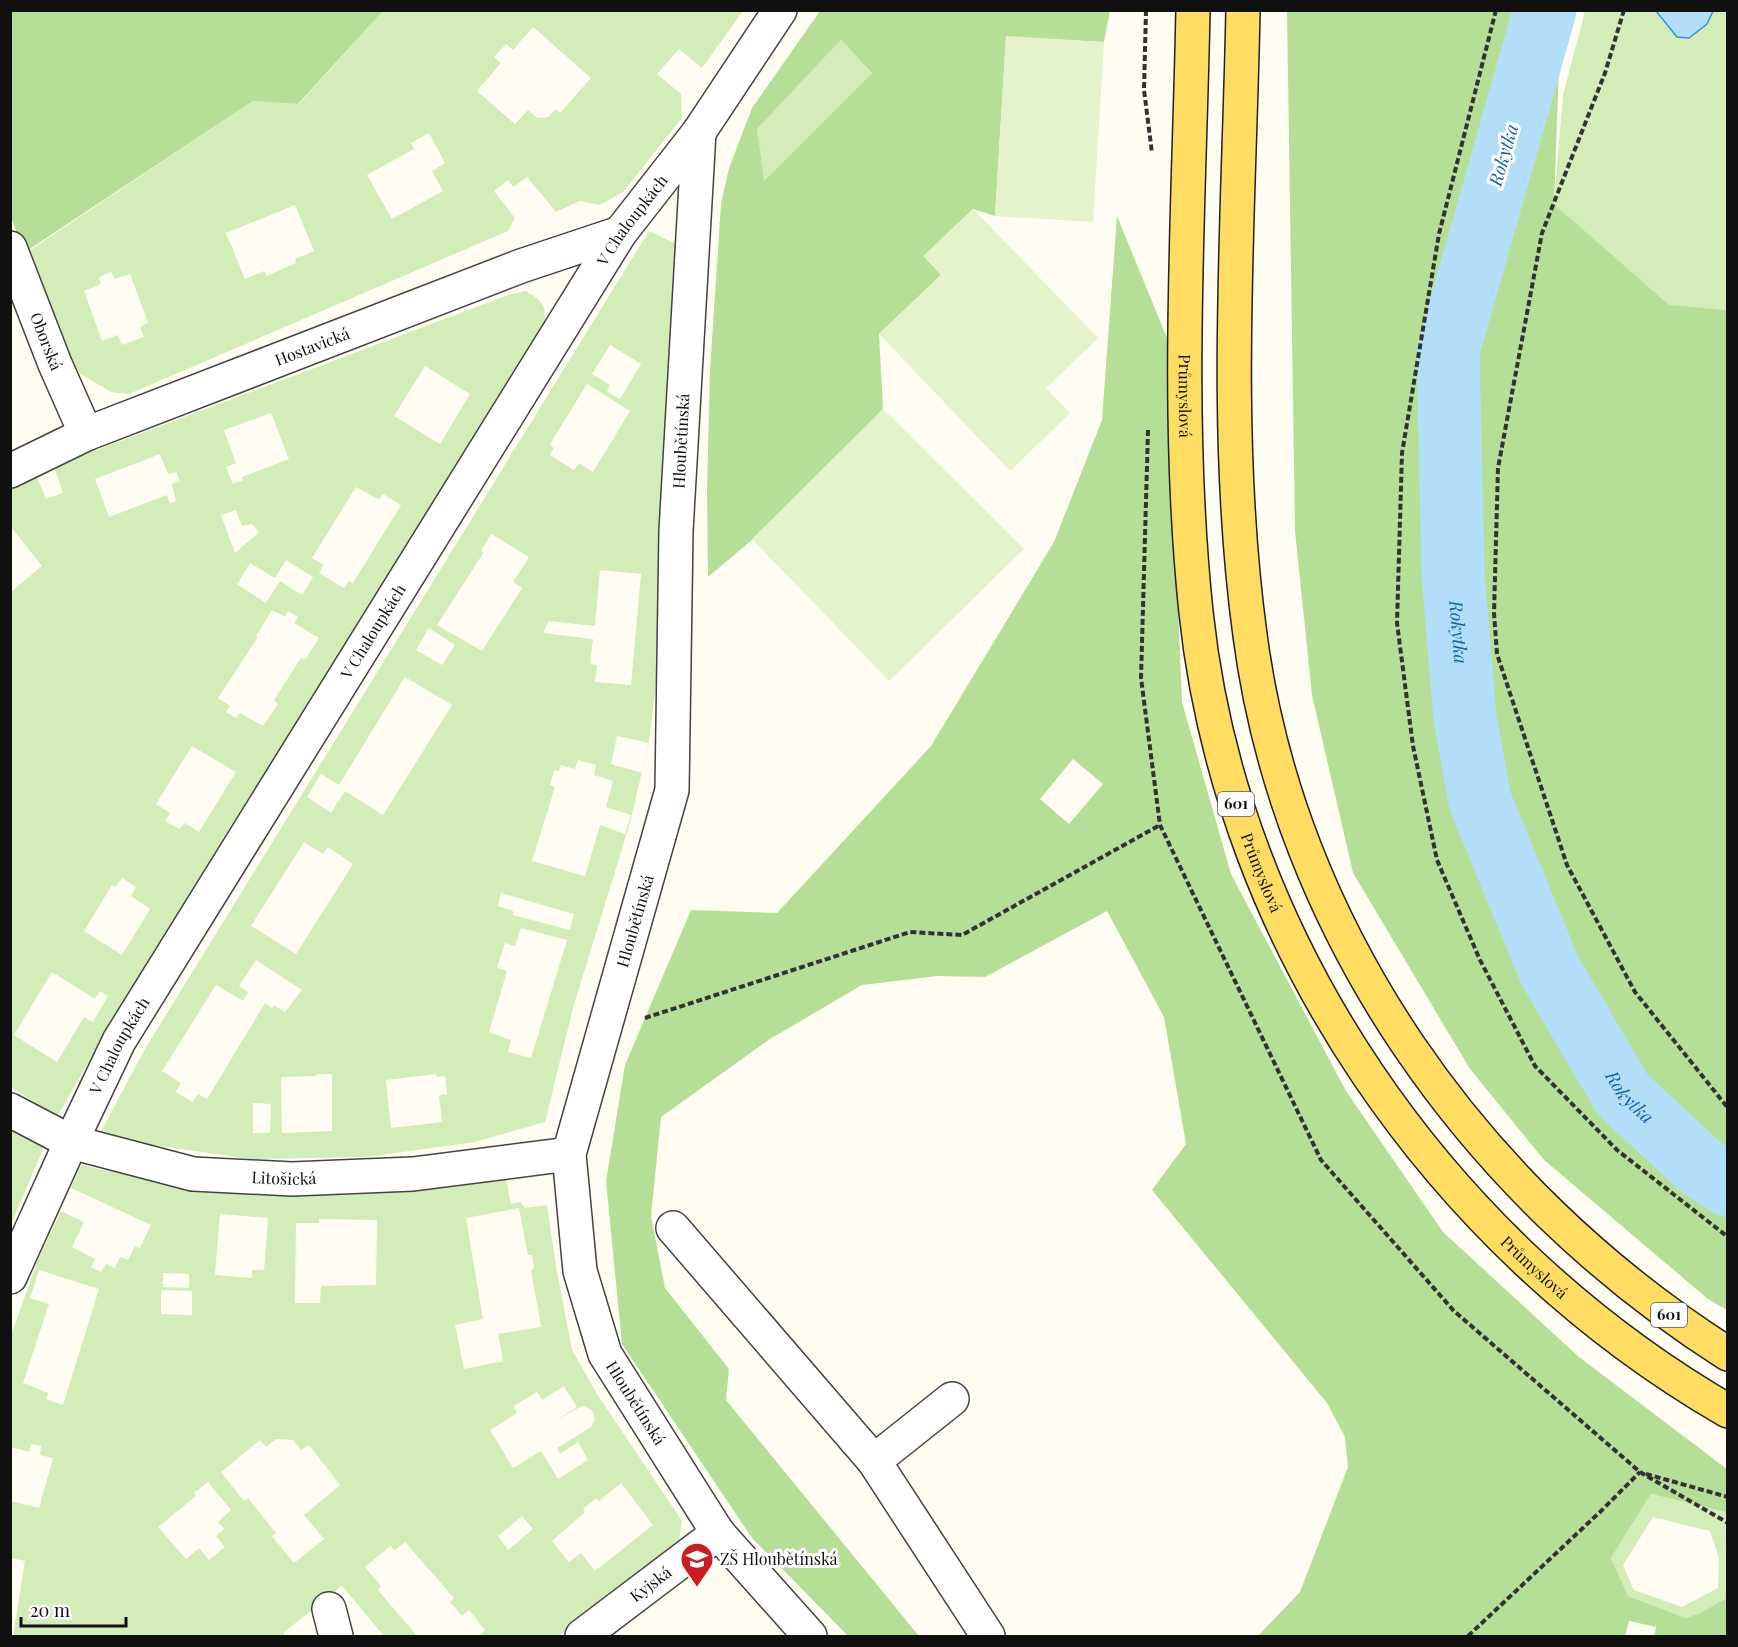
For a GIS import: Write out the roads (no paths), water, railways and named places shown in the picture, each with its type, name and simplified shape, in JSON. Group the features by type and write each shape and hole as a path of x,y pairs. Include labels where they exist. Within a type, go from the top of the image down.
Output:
{"main road":[{"name":"Průmyslová","path":"1193,10 1186,476 1196,613 1210,704 1233,794 1249,840 1284,926 1327,1009 1376,1087 1432,1160 1495,1232 1561,1293 1634,1351 1672,1378 1728,1412"},
{"name":"601","path":"1243,10 1235,360 1238,518 1244,593 1257,684 1279,774 1294,819 1329,904 1372,986 1413,1052 1450,1104 1511,1175 1577,1241 1650,1301 1728,1354"}],"street":[{"name":"V Chaloupkách","path":"10,1277 119,1041 620,233 699,132 780,10"},
{"name":"Hloubětínská","path":"699,132 676,531 672,790 569,1155 580,1271 605,1354 718,1533 810,1636"},
{"name":"Hostavická","path":"10,471 86,434 521,266 620,233"},
{"name":"Oborská","path":"10,248 55,364 86,434"},
{"name":"Litošická","path":"10,1110 71,1142 193,1174 292,1179 413,1174 569,1155"},
{"path":"673,1228 874,1461 988,1636"},
{"path":"874,1461 952,1399"},
{"name":"Kyjská","path":"582,1636 718,1533"}],"water":[{"path":"1656,11 1713,11 1707,24 1689,38 1677,37"}],"waterway":[{"name":"Rokytka","path":"1545,10 1448,351 1453,573 1465,718 1480,801 1550,971 1623,1095 1702,1168 1728,1185"}],"place":[{"name":"ZŠ Hloubětínská","path":"697,1588"}]}
